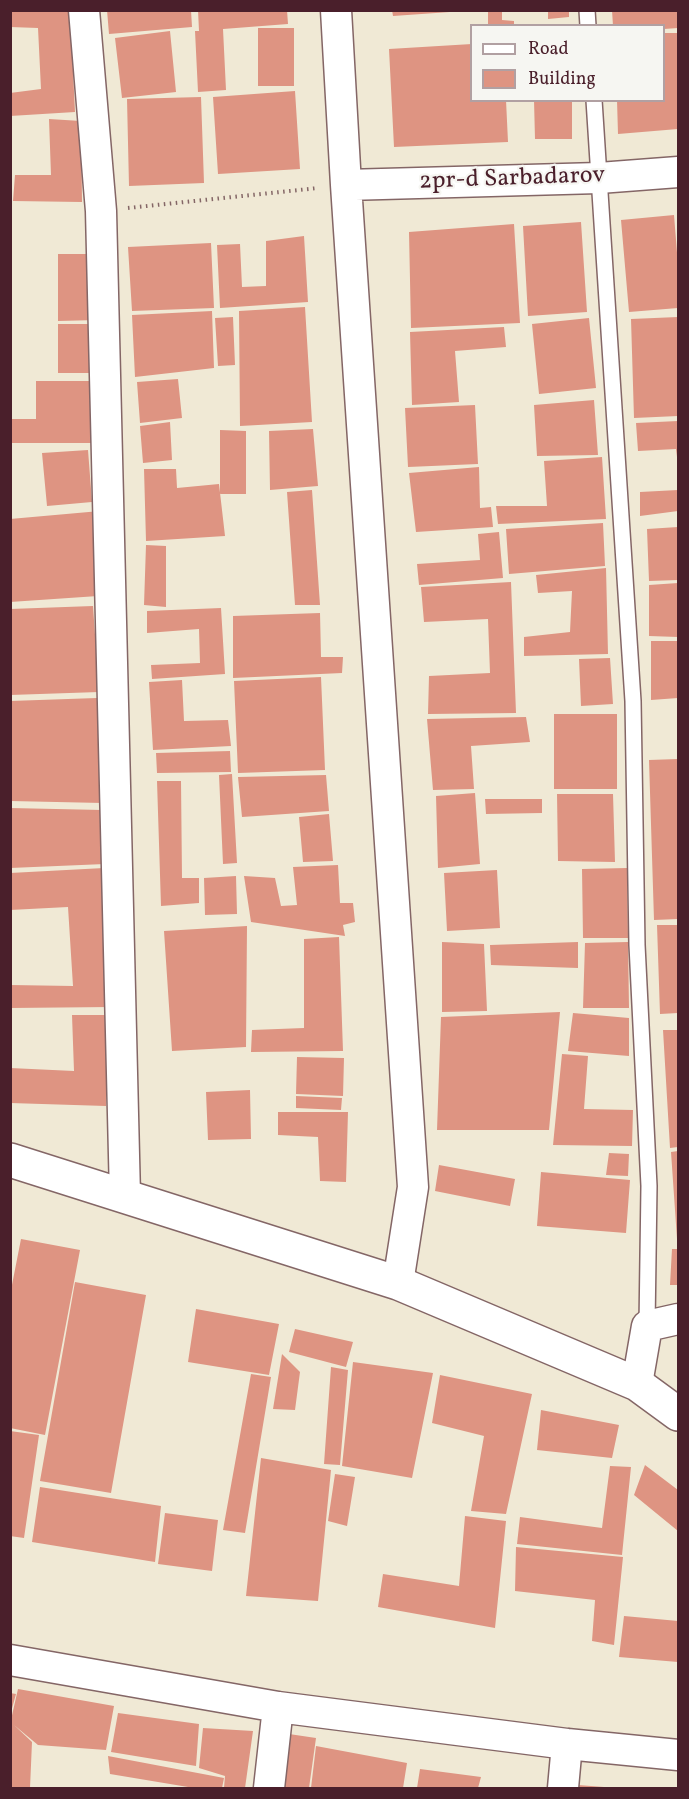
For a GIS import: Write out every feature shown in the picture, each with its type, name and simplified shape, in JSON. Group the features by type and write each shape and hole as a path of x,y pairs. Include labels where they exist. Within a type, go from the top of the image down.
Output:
{"main road":[{"path":"10,1160 398,1283 637,1384 678,1414"}],"street":[{"path":"84,10 101,211 125,1196"},
{"path":"336,10 413,1186 398,1283"},
{"name":"2pr-d Sarbadarov","path":"346,185 599,178 678,172"},
{"path":"637,1384 646,1326 678,1318"},
{"path":"10,1660 278,1707 567,1744 678,1755"},
{"path":"269,1788 278,1707"},
{"path":"563,1788 567,1744"}],"lane":[{"path":"594,102 633,702 637,945 649,1186 646,1326"}],"path":[{"path":"101,211 346,185"}],"building":[{"path":"10,10 70,10 75,112 10,116 10,93 41,89 38,28 10,27"},
{"path":"107,10 191,10 192,27 109,34"},
{"path":"198,10 287,10 288,24 223,29 226,90 198,92 195,31 199,31"},
{"path":"392,10 450,10 450,12 393,16"},
{"path":"488,10 502,10 502,20 514,21 514,24 488,24"},
{"path":"548,10 569,10 569,17 548,19"},
{"path":"612,10 678,10 678,28 665,29 665,24 613,24"},
{"path":"258,28 294,28 294,86 258,86"},
{"path":"170,31 176,92 122,98 115,38"},
{"path":"665,33 678,33 678,129 618,134 617,102 665,102"},
{"path":"470,44 470,102 506,102 508,142 394,147 389,49"},
{"path":"295,91 300,169 218,174 213,97"},
{"path":"201,97 204,183 129,186 127,99"},
{"path":"534,102 572,102 572,139 535,139"},
{"path":"49,119 81,121 82,202 13,201 15,175 51,175"},
{"path":"674,215 678,265 678,308 629,312 621,220"},
{"path":"581,222 587,312 528,316 523,226"},
{"path":"514,224 520,323 411,328 409,232"},
{"path":"304,236 308,302 220,308 217,245 240,244 242,287 266,286 266,241"},
{"path":"211,243 214,308 132,311 128,247"},
{"path":"58,254 97,254 97,320 58,321"},
{"path":"305,307 312,422 240,426 239,311"},
{"path":"212,311 214,368 135,377 132,315"},
{"path":"233,317 235,365 218,366 215,318"},
{"path":"678,317 678,416 634,418 631,319"},
{"path":"589,318 596,388 539,394 532,324"},
{"path":"58,324 96,324 97,373 58,373"},
{"path":"504,327 506,347 455,351 459,402 412,405 410,332"},
{"path":"178,379 182,418 140,423 137,382"},
{"path":"36,381 95,381 96,443 10,443 10,419 36,419"},
{"path":"594,400 598,455 537,456 534,405"},
{"path":"475,405 478,464 408,467 405,408"},
{"path":"678,421 678,457 676,449 638,451 636,423"},
{"path":"170,422 172,460 143,463 140,426"},
{"path":"313,429 318,486 270,490 269,431"},
{"path":"220,430 246,431 246,494 220,494"},
{"path":"88,450 92,502 47,506 42,453"},
{"path":"602,457 606,519 498,524 496,506 547,506 544,461"},
{"path":"479,467 480,508 491,507 493,527 416,532 409,473"},
{"path":"144,469 176,469 177,488 219,484 225,536 146,541"},
{"path":"312,490 320,605 295,605 287,492"},
{"path":"678,490 678,511 640,516 640,492"},
{"path":"100,511 98,596 10,602 10,519"},
{"path":"603,523 605,566 509,574 506,529"},
{"path":"678,527 678,580 649,581 647,529"},
{"path":"499,532 503,578 419,585 417,564 480,560 478,534"},
{"path":"146,545 166,546 166,607 144,605"},
{"path":"606,568 608,654 524,656 524,637 570,632 572,591 538,593 536,575"},
{"path":"511,582 516,713 428,714 429,676 490,673 488,619 424,622 421,587"},
{"path":"678,583 678,637 649,636 649,585"},
{"path":"93,606 99,692 10,695 10,609"},
{"path":"221,608 225,674 152,679 151,665 200,663 199,629 147,633 147,611"},
{"path":"320,613 321,657 343,657 342,673 233,678 233,616"},
{"path":"651,641 678,641 678,698 651,700"},
{"path":"610,658 613,704 581,706 579,659"},
{"path":"321,677 325,770 238,773 234,681"},
{"path":"182,680 184,721 228,720 231,746 153,750 149,682"},
{"path":"97,698 103,803 10,801 10,701"},
{"path":"554,714 617,714 617,789 554,789"},
{"path":"526,717 530,742 471,746 474,789 433,790 427,719"},
{"path":"230,751 231,772 157,773 156,753"},
{"path":"678,759 678,919 654,920 649,760"},
{"path":"232,774 237,863 223,864 219,775"},
{"path":"326,775 329,811 242,817 238,777"},
{"path":"157,781 181,781 182,878 199,878 199,903 161,906"},
{"path":"475,793 480,864 438,868 436,796"},
{"path":"557,794 613,794 615,862 558,861"},
{"path":"485,799 542,799 542,813 486,814"},
{"path":"10,808 102,810 105,864 10,868"},
{"path":"329,814 333,861 303,862 299,817"},
{"path":"338,865 340,903 353,903 355,922 343,925 345,936 251,922 244,876 275,878 281,906 297,905 293,867"},
{"path":"104,868 111,1007 10,1008 10,985 73,986 68,907 10,910 10,873"},
{"path":"627,868 628,938 583,938 582,869"},
{"path":"497,870 500,928 447,931 444,873"},
{"path":"236,876 237,914 205,915 204,878"},
{"path":"657,925 678,925 678,1013 660,1014"},
{"path":"247,926 246,1047 172,1051 164,931"},
{"path":"339,937 343,1051 251,1052 252,1030 304,1028 304,939"},
{"path":"442,942 484,944 487,1011 442,1012"},
{"path":"578,942 578,968 491,965 490,945"},
{"path":"628,942 629,1008 583,1008 585,943"},
{"path":"560,1012 549,1130 437,1130 441,1017"},
{"path":"573,1013 629,1018 629,1056 568,1051"},
{"path":"72,1015 107,1015 106,1106 10,1103 10,1068 74,1071"},
{"path":"663,1030 678,1030 678,1147 670,1148"},
{"path":"562,1054 588,1056 584,1109 633,1110 632,1146 553,1145"},
{"path":"297,1057 344,1058 343,1096 296,1094"},
{"path":"250,1090 251,1139 208,1140 206,1092"},
{"path":"296,1096 342,1098 341,1110 296,1108"},
{"path":"278,1112 348,1112 346,1182 320,1181 318,1137 278,1135"},
{"path":"678,1151 678,1239 677,1239 671,1152"},
{"path":"609,1153 629,1154 628,1176 606,1175"},
{"path":"439,1165 515,1179 510,1206 435,1191"},
{"path":"541,1172 630,1180 626,1233 537,1226"},
{"path":"21,1239 80,1250 45,1435 10,1428 10,1295"},
{"path":"672,1249 678,1249 678,1285 670,1285"},
{"path":"75,1282 146,1295 111,1493 40,1481"},
{"path":"196,1309 279,1324 269,1375 188,1362"},
{"path":"295,1329 353,1342 346,1367 289,1352"},
{"path":"282,1354 300,1372 295,1410 273,1409"},
{"path":"353,1362 433,1373 412,1478 342,1466"},
{"path":"331,1367 348,1370 340,1465 324,1464"},
{"path":"251,1374 271,1377 245,1533 223,1530"},
{"path":"440,1375 532,1394 506,1514 471,1511 484,1436 432,1423"},
{"path":"541,1410 619,1425 612,1458 537,1450"},
{"path":"10,1431 39,1435 24,1538 10,1536"},
{"path":"261,1458 331,1470 318,1601 246,1596"},
{"path":"645,1465 678,1490 678,1531 634,1495"},
{"path":"610,1466 631,1467 622,1555 517,1544 520,1517 602,1528"},
{"path":"335,1474 355,1477 347,1526 328,1521"},
{"path":"40,1487 161,1506 155,1562 32,1542"},
{"path":"165,1513 218,1520 212,1571 158,1564"},
{"path":"465,1516 506,1521 495,1628 378,1607 383,1574 459,1586"},
{"path":"516,1547 623,1557 614,1645 592,1641 595,1600 515,1591"},
{"path":"624,1616 678,1621 678,1662 619,1657"},
{"path":"18,1689 114,1706 106,1750 38,1745 14,1725 32,1742 30,1788 10,1788 10,1724"},
{"path":"10,1693 16,1694 11,1712 10,1712"},
{"path":"118,1713 199,1724 196,1766 111,1752"},
{"path":"203,1728 253,1731 245,1788 224,1788 225,1776 199,1768"},
{"path":"289,1734 316,1738 309,1788 280,1788"},
{"path":"316,1746 407,1763 403,1788 311,1788"},
{"path":"108,1756 224,1778 222,1788 194,1788 110,1774"},
{"path":"420,1769 481,1777 478,1788 417,1788"},
{"path":"578,1785 604,1787 604,1788 578,1788"}]}
